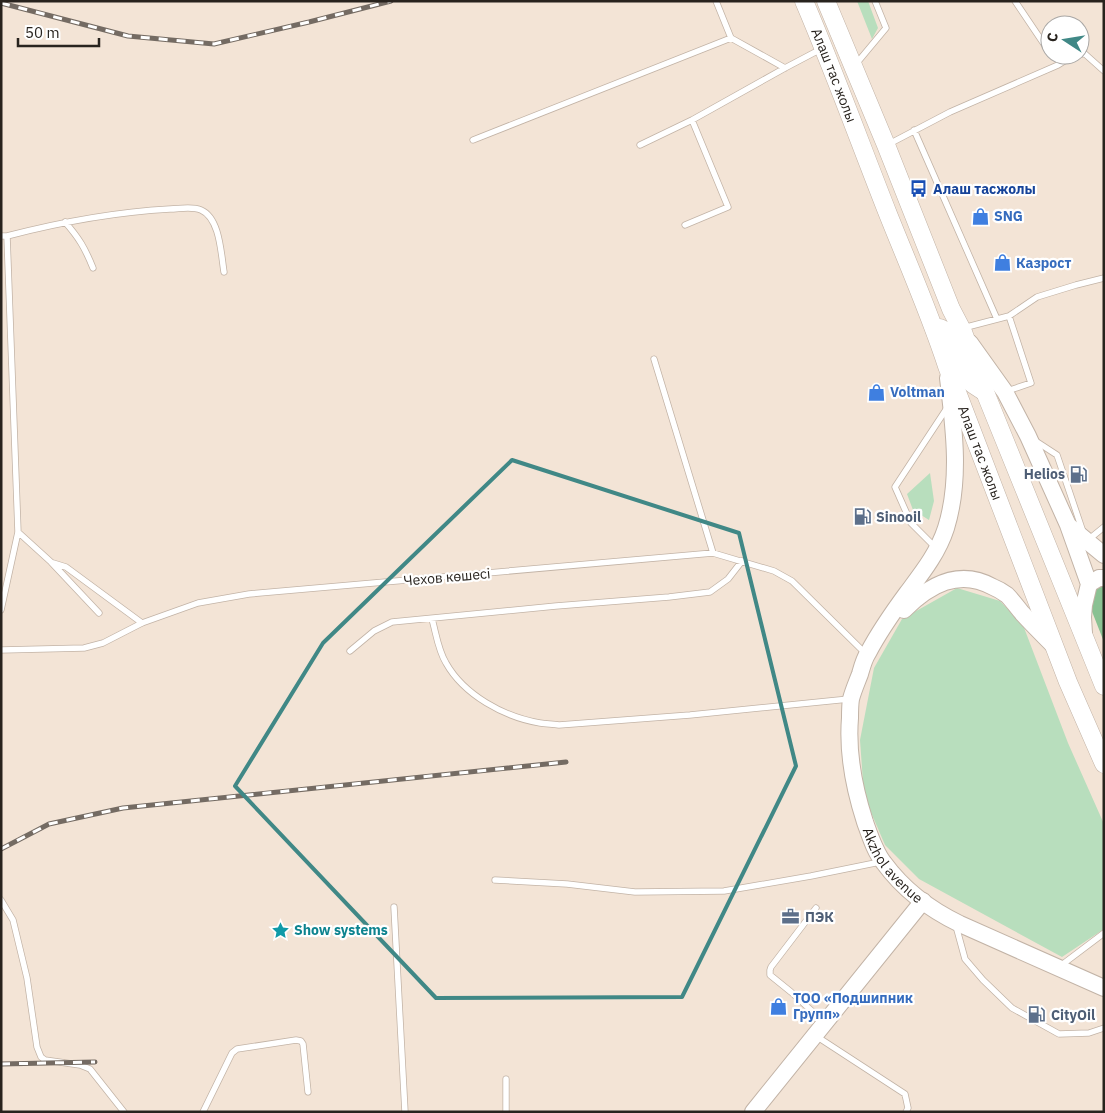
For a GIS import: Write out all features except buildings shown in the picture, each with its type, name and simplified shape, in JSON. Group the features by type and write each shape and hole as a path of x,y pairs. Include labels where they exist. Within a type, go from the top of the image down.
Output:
{"main road":[{"name":"Алаш тас жолы","path":"804,1 824,47 934,328 1068,682 1104,764"},
{"name":"Алаш тас жолы","path":"826,1 951,309 962,331 1104,686"},
{"path":"888,214 897,218 904,228 936,308 940,311 951,309"},
{"path":"934,328 944,329 949,334 964,375 970,382 985,392"},
{"path":"962,331 1006,392 1068,526 1096,581 1084,604 1085,641"},
{"name":"Akzhol avenue","path":"947,366 955,457 952,507 946,530 937,549 866,655 851,699 850,762 858,802 870,838 882,862 923,901 954,921 1104,988"},
{"path":"1068,526 1104,555"},
{"name":"Akzhol avenue","path":"879,634 927,590 942,582 972,579 988,584 1006,594 1056,648"},
{"path":"753,1112 923,901"}],"lane":[{"path":"716,1 731,38 785,68"},
{"path":"853,68 886,28 875,1"},
{"path":"1015,1 1040,38"},
{"path":"473,140 731,38"},
{"path":"640,145 692,120 824,47"},
{"path":"1090,58 1104,71"},
{"path":"886,145 950,112 1058,65"},
{"path":"685,225 728,206 692,120"},
{"path":"914,130 997,319"},
{"path":"1,610 18,532 4,236 64,222 139,211 189,208 200,210 211,219 217,228 224,272"},
{"path":"64,222 78,236 92,268"},
{"path":"962,331 1009,316 1037,297 1104,278"},
{"path":"1006,392 1031,383 1009,316"},
{"path":"654,359 713,553"},
{"path":"937,549 911,523 895,487 951,402"},
{"path":"1028,436 1057,455 1086,541 1104,527"},
{"path":"18,532 51,562 99,613"},
{"name":"Чехов көшесі","path":"1,650 84,648 103,643 142,623 198,603 249,594 713,553 774,571 792,582 866,655"},
{"path":"350,651 374,631 392,622 710,592 728,579 742,561"},
{"path":"51,562 66,567 142,623"},
{"path":"432,619 444,661 466,688 484,702 516,716 540,723 559,725 680,716 851,699"},
{"path":"495,880 567,884 634,892 724,891 882,862"},
{"path":"1,900 13,920 27,978 37,1047 41,1057 45,1060 80,1064 90,1069 124,1112"},
{"path":"394,906 405,1112"},
{"path":"816,908 769,972 770,975 824,1022"},
{"path":"954,921 965,959 983,980 1012,1008 1059,1034 1089,1033 1104,1028"},
{"path":"1058,968 1104,934"},
{"path":"814,1035 905,1094 908,1108 906,1112"},
{"path":"203,1112 232,1053 237,1048 300,1040 303,1044 308,1092"},
{"path":"506,1079 506,1112"}],"highlighted area":[{"path":"512,460 739,533 796,766 682,997 436,998 235,786 323,643"}],"green space":[{"path":"857,1 868,1 878,28 872,39"},
{"path":"930,473 934,501 929,520 913,510 907,494"},
{"path":"1099,586 1104,586 1104,642 1091,609 1092,593"},
{"path":"957,588 1000,601 1023,625 1068,743 1104,824 1104,929 1062,957 919,879 885,845 864,796 860,740 874,668 902,619"}],"railway":[{"path":"1,3 128,36 214,44 391,1"},
{"path":"1,849 49,824 123,808 566,762"},
{"path":"1,1064 95,1062"}],"place":[{"name":"Алаш тасжолы","path":"919,189"},
{"name":"SNG","path":"980,216"},
{"name":"Казрост","path":"1002,263"},
{"name":"Voltman","path":"876,392"},
{"name":"Helios","path":"1079,474"},
{"name":"Sinooil","path":"862,517"},
{"name":"ПЭК","path":"791,917"},
{"name":"Show systems","path":"280,930"},
{"name":"ТОО «Подшипник Групп»","path":"779,1006"},
{"name":"CityOil","path":"1037,1015"}]}
